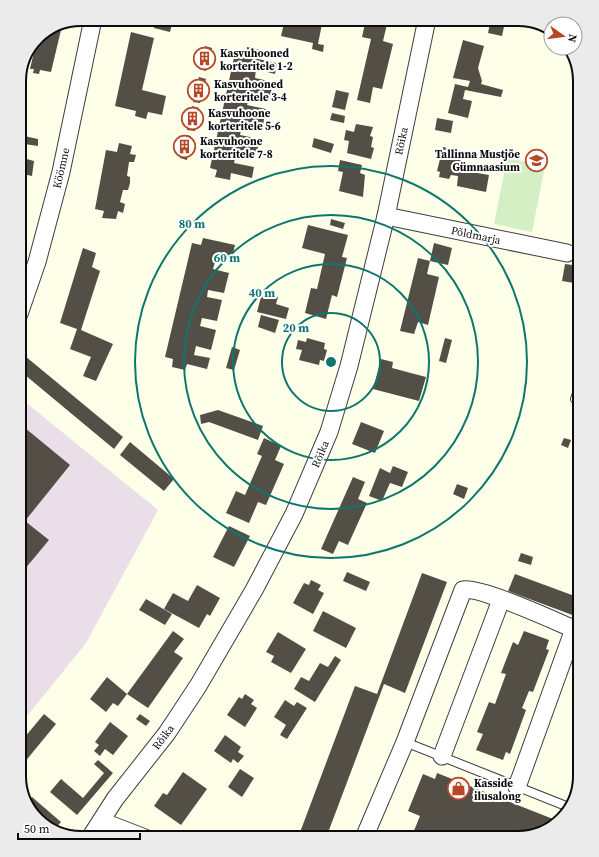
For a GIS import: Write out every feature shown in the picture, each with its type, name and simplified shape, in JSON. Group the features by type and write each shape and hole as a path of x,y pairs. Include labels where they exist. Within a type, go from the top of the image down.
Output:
{"street":[{"name":"Köömne","path":"26,294 37,262 61,172 92,26"},
{"name":"Rõika","path":"95,831 115,799 167,733 198,686 254,590 294,514 329,432 349,366 386,216 426,26"},
{"name":"Põldmarja","path":"386,216 567,254"},
{"path":"372,831 463,590 467,589 501,600 573,628"},
{"path":"442,756 501,600"},
{"path":"517,787 573,640"},
{"path":"101,821 127,831"}],"lane":[{"path":"405,742 565,806"}],"shaded area":[{"path":"26,403 158,510 86,643 26,717"}],"green space":[{"path":"507,158 545,166 532,232 494,224"}],"building":[{"path":"154,26 172,26 170,32 154,28"},
{"path":"283,26 322,26 318,44 324,45 323,52 312,49 313,43 281,36"},
{"path":"364,26 387,26 383,41 393,44 382,89 373,87 370,103 357,100 371,39 362,37"},
{"path":"490,26 504,26 502,36 488,33"},
{"path":"61,30 51,72 40,70 39,74 33,73 34,69 30,69 35,50 50,35"},
{"path":"131,32 154,38 142,90 166,96 162,115 148,112 146,119 135,116 136,111 115,106"},
{"path":"463,40 484,46 478,68 482,81 481,84 503,90 501,97 465,90 463,99 472,101 468,118 448,113 455,84 468,87 470,81 453,78"},
{"name":"Kasvuhooned korteritele 1-2","path":"205,46 212,48 206,71 199,69"},
{"path":"247,47 260,50 258,59 277,63 275,74 256,69 255,78 273,82 269,102 249,98 247,105 266,109 262,130 242,126 240,135 260,139 255,159 236,154 234,163 254,167 252,178 231,173 230,180 215,177 217,170 210,168 235,53 246,55"},
{"name":"Kasvuhooned korteritele 3-4","path":"199,77 206,79 200,103 193,102"},
{"path":"336,90 349,93 345,110 332,107"},
{"name":"Kasvuhoone korteritele 5-6","path":"192,106 199,108 195,131 187,130"},
{"path":"332,113 345,116 344,123 330,120"},
{"path":"437,118 453,121 451,133 435,130"},
{"path":"356,124 373,127 370,136 373,137 371,147 374,148 371,159 347,153 349,141 344,140 346,130 354,132"},
{"name":"Kasvuhoone korteritele 7-8","path":"184,135 191,136 187,160 180,158"},
{"path":"26,136 38,139 38,146 26,144"},
{"path":"314,138 334,144 331,153 312,147"},
{"path":"119,143 132,146 130,154 136,155 134,162 129,162 127,176 130,177 130,183 128,190 123,190 120,202 125,204 123,213 118,211 116,219 102,218 104,211 95,209 106,150 117,152"},
{"path":"443,147 464,152 460,170 489,175 486,192 457,186 458,176 451,175 449,179 439,177 440,172 437,171"},
{"path":"26,159 34,161 32,176 26,175"},
{"path":"340,160 362,165 360,173 365,175 363,197 339,191 343,172 338,171"},
{"path":"331,219 345,223 343,229 330,225"},
{"path":"308,225 348,235 342,257 347,258 337,297 332,295 326,319 305,313 311,288 317,289 325,254 302,248"},
{"path":"203,238 235,245 231,262 216,259 213,269 229,273 224,293 208,290 207,297 222,300 217,321 202,318 200,326 216,330 211,350 196,346 194,355 210,358 207,369 187,364 185,370 172,367 173,359 165,357 192,243 201,245"},
{"path":"434,243 452,248 448,265 430,261"},
{"path":"83,248 96,253 92,267 100,271 81,330 113,344 96,381 83,376 91,357 70,349 77,329 60,323"},
{"path":"418,258 430,261 427,274 439,277 428,325 418,322 414,334 400,331"},
{"path":"565,264 573,265 573,283 562,281"},
{"path":"262,293 278,297 276,304 289,308 286,319 257,312"},
{"path":"261,315 279,320 275,333 258,327"},
{"path":"307,338 325,343 324,349 327,350 324,361 320,360 319,365 299,360 302,350 296,349 298,340 306,342"},
{"path":"445,338 452,340 446,363 439,361"},
{"path":"232,347 240,350 234,370 226,368"},
{"path":"26,357 123,437 114,449 26,376"},
{"path":"381,359 393,362 392,368 426,377 419,401 373,389"},
{"path":"218,410 263,426 258,440 209,422 201,424 200,415"},
{"path":"361,422 384,431 375,453 352,444"},
{"path":"26,429 70,465 26,520"},
{"path":"264,438 281,446 275,460 284,464 266,505 258,502 249,523 226,513 236,491 245,495 262,456 257,454"},
{"path":"564,438 571,440 568,448 561,445"},
{"path":"130,442 174,479 164,491 120,455"},
{"path":"393,466 408,472 402,487 390,483 382,501 369,496 380,468 390,473"},
{"path":"353,477 365,482 358,499 367,503 348,545 339,541 333,554 321,549"},
{"path":"457,484 468,488 464,499 453,494"},
{"path":"26,522 49,540 26,568"},
{"path":"229,526 250,536 234,567 213,557"},
{"path":"521,553 533,557 531,565 518,561"},
{"path":"347,572 370,582 366,591 343,581"},
{"path":"422,573 447,582 405,693 384,684 329,831 301,831 355,686 377,694"},
{"path":"515,574 573,595 573,615 508,591"},
{"path":"311,580 321,585 318,590 324,593 313,614 293,603 304,583 309,585"},
{"path":"197,585 220,598 210,616 207,614 199,628 164,609 173,593 188,601"},
{"path":"146,599 172,614 165,625 139,610"},
{"path":"323,611 356,628 346,648 313,631"},
{"path":"173,631 184,639 174,652 183,658 148,708 127,694"},
{"path":"524,631 549,640 546,649 549,650 533,692 529,691 522,708 526,710 510,754 506,752 503,760 476,750 483,734 477,732 489,702 495,704 506,674 501,673 513,642 518,645"},
{"path":"278,632 306,649 291,673 271,662 274,656 266,652"},
{"path":"335,656 341,660 315,702 294,689 301,677 309,681 320,663 328,667"},
{"path":"107,677 127,694 118,706 113,703 106,712 90,699"},
{"path":"245,694 254,700 251,704 257,708 245,727 227,715 239,697 242,699"},
{"path":"285,700 294,706 297,702 307,708 287,739 280,735 286,725 274,717"},
{"path":"44,714 56,724 26,760 26,736"},
{"path":"140,714 150,721 146,726 136,719"},
{"path":"110,722 128,736 113,755 105,749 100,756 94,751 99,745 95,742"},
{"path":"225,735 241,747 238,752 244,756 238,763 233,759 231,763 214,751"},
{"path":"98,760 113,773 77,815 50,792 61,779 83,798 104,773 94,764"},
{"path":"240,769 254,778 242,797 228,787"},
{"path":"183,772 207,789 181,825 154,806 163,793 167,795"},
{"path":"437,773 553,819 539,827 525,831 414,831 420,816 408,811 423,774 435,779"},
{"path":"32,797 61,822 58,825 50,822 33,804 31,798"}],"place":[{"name":"Kasvuhooned korteritele 1-2","path":"205,59"},
{"name":"Kasvuhooned korteritele 3-4","path":"199,90"},
{"name":"Kasvuhoone korteritele 5-6","path":"193,119"},
{"name":"Kasvuhoone korteritele 7-8","path":"185,147"},
{"name":"Tallinna Mustjõe Gümnaasium","path":"536,160"},
{"name":"Kasside ilusalong","path":"459,789"}]}
